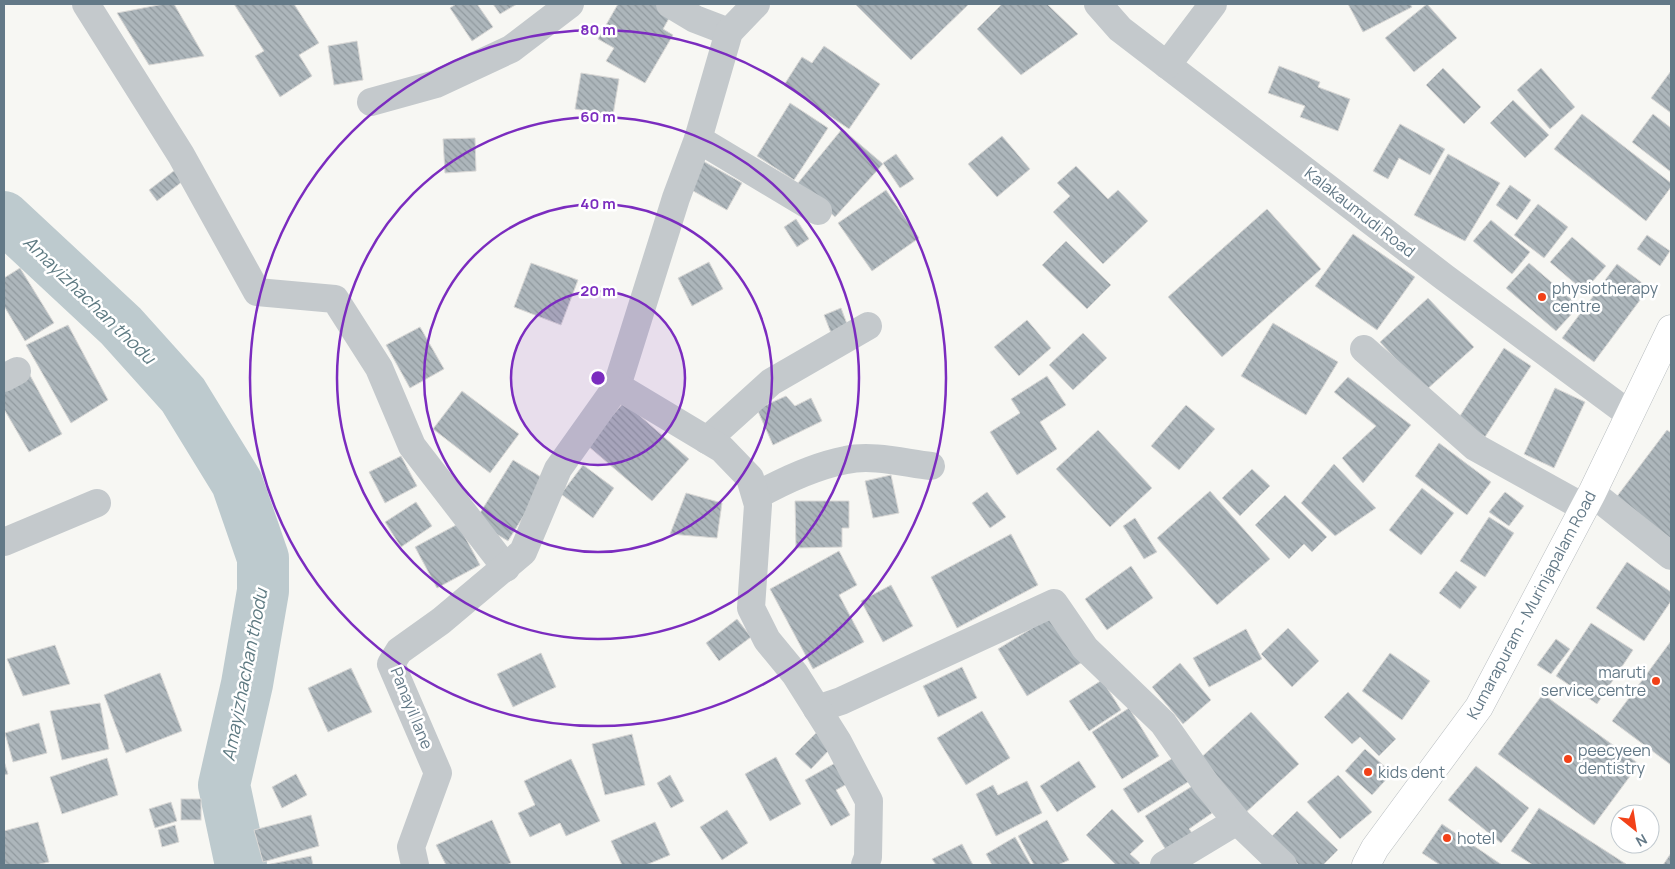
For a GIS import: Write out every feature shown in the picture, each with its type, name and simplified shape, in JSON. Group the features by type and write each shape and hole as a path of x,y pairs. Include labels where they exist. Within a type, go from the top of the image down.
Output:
{"main road":[{"name":"Kumarapuram - Murinjapalam Road","path":"1366,865 1375,848 1480,707 1587,500 1671,329"}],"street":[{"path":"86,4 181,155 257,292 335,299 380,368 412,446 506,568 523,552 558,469 617,386 676,198 698,139 729,32 756,4"},
{"path":"370,102 436,84 511,49 570,4"},
{"path":"670,4 695,19 729,32"},
{"name":"Kalakaumudi Road","path":"1098,4 1120,29 1444,277 1629,414"},
{"path":"1167,65 1214,4"},
{"path":"698,139 818,211"},
{"path":"707,440 771,382 868,326"},
{"path":"1364,348 1475,447 1587,500 1671,556"},
{"path":"617,386 722,449 750,478 758,505 751,608 767,640 795,674 838,742 869,801 868,857 865,865"},
{"path":"756,496 784,481 847,459 869,459 931,466"},
{"path":"4,542 98,503"},
{"name":"Panayil lane","path":"415,865 411,847 438,773 391,664 399,651 441,621 506,568"},
{"path":"817,709 841,701 1054,603 1085,648 1163,723 1206,784 1237,822 1283,865"},
{"path":"1164,865 1237,822"}],"building":[{"path":"164,4 174,4 204,56 149,65 117,13"},
{"path":"234,4 294,4 319,43 299,55 312,76 280,97 255,56 264,51"},
{"path":"456,4 477,4 493,27 472,41 450,8"},
{"path":"493,4 517,4 500,14"},
{"path":"618,4 656,4 672,13 663,29 673,35 645,83 606,61 614,48 598,39"},
{"path":"855,4 969,4 911,60"},
{"path":"1002,4 1047,4 1078,34 1021,75 977,29"},
{"path":"1348,4 1410,4 1412,7 1363,32"},
{"path":"1427,4 1457,38 1414,72 1385,38"},
{"path":"357,41 363,80 334,85 328,46"},
{"path":"824,46 880,84 849,129 784,85 802,57 812,63"},
{"path":"1279,66 1320,82 1318,87 1350,99 1338,131 1300,117 1305,106 1268,93"},
{"path":"1443,68 1481,107 1464,124 1426,85"},
{"path":"1541,68 1575,107 1550,129 1517,90"},
{"path":"1671,71 1671,113 1651,98"},
{"path":"581,73 619,79 613,115 575,109"},
{"path":"1513,100 1549,135 1525,158 1490,123"},
{"path":"790,103 828,128 794,180 757,156"},
{"path":"1582,114 1671,183 1671,187 1646,221 1554,149"},
{"path":"1653,114 1671,128 1671,172 1632,142"},
{"path":"1400,124 1445,149 1430,175 1399,158 1388,179 1373,171"},
{"path":"842,129 883,164 835,217 798,183"},
{"path":"1002,136 1030,169 997,197 968,164"},
{"path":"475,138 476,171 445,173 443,139"},
{"path":"896,154 914,179 900,188 883,163"},
{"path":"1448,154 1500,183 1465,241 1414,215"},
{"path":"703,161 742,183 727,210 688,188"},
{"path":"1076,166 1108,199 1118,190 1148,221 1103,264 1053,212 1070,196 1057,183"},
{"path":"175,170 183,181 157,201 149,190"},
{"path":"1510,185 1531,200 1517,220 1496,205"},
{"path":"886,190 919,238 872,271 838,223"},
{"path":"1538,204 1568,227 1544,258 1514,235"},
{"path":"1267,209 1321,269 1222,357 1168,297"},
{"path":"796,219 809,239 797,247 784,227"},
{"path":"1491,220 1530,252 1512,274 1473,241"},
{"path":"1353,234 1415,277 1377,330 1315,286"},
{"path":"1647,235 1670,251 1660,266 1637,249"},
{"path":"1572,237 1606,266 1584,291 1550,262"},
{"path":"1066,241 1111,285 1087,309 1042,265"},
{"path":"709,262 723,289 692,306 678,278"},
{"path":"531,263 578,280 561,325 514,307"},
{"name":"physiotherapy centre","path":"1529,263 1579,306 1556,331 1506,288"},
{"path":"1617,264 1649,288 1594,362 1562,338"},
{"path":"20,268 54,323 25,341 4,306 4,278"},
{"path":"1428,298 1474,347 1425,391 1380,342"},
{"path":"841,308 850,332 833,338 824,315"},
{"path":"1027,320 1051,348 1019,376 994,347"},
{"path":"1273,323 1338,362 1306,415 1241,376"},
{"path":"68,325 108,400 71,423 26,345"},
{"path":"420,327 444,369 410,388 386,345"},
{"path":"1083,333 1107,358 1073,390 1049,365"},
{"path":"1504,348 1531,366 1485,437 1458,419"},
{"path":"26,368 62,434 29,452 4,409 4,381"},
{"path":"1047,376 1066,405 1040,422 1057,449 1017,475 990,432 1020,413 1011,399"},
{"path":"1348,377 1411,425 1363,483 1342,458 1376,426 1334,392"},
{"path":"1555,388 1585,402 1554,468 1524,454"},
{"path":"462,391 519,434 490,473 433,429"},
{"path":"786,396 795,406 811,398 822,421 773,445 757,409"},
{"path":"624,402 689,459 652,501 587,445"},
{"path":"1186,405 1215,429 1179,470 1151,446"},
{"path":"1098,430 1152,488 1110,527 1056,469"},
{"path":"1667,430 1671,433 1671,541 1615,499"},
{"path":"1439,443 1491,482 1467,515 1415,476"},
{"path":"401,456 417,486 385,503 369,472"},
{"path":"513,460 546,480 508,541 475,521"},
{"path":"1334,464 1376,508 1335,536 1301,503"},
{"path":"583,465 614,488 593,518 561,494"},
{"path":"1252,469 1270,486 1240,516 1222,498"},
{"path":"891,475 899,513 873,518 865,481"},
{"path":"1422,488 1454,513 1421,555 1389,530"},
{"path":"1210,491 1270,559 1217,605 1157,538"},
{"path":"987,492 1006,517 990,528 972,503"},
{"path":"1505,492 1524,506 1509,526 1489,512"},
{"path":"686,493 722,503 717,538 670,534"},
{"path":"1285,495 1327,537 1312,552 1304,544 1289,559 1255,525"},
{"path":"795,501 849,501 849,528 842,528 842,547 796,548"},
{"path":"416,502 432,526 401,547 385,522"},
{"path":"1489,517 1514,533 1485,577 1460,561"},
{"path":"1135,518 1157,552 1144,559 1123,526"},
{"path":"458,524 480,565 437,588 415,547"},
{"path":"1011,534 1038,585 957,628 931,577"},
{"path":"839,551 857,585 839,595 864,642 813,669 770,589"},
{"path":"1627,562 1671,592 1671,601 1644,641 1596,608"},
{"path":"1131,566 1153,598 1107,630 1085,599"},
{"path":"1456,571 1477,587 1460,609 1439,593"},
{"path":"891,585 913,626 883,642 861,601"},
{"path":"1055,614 1084,661 1027,696 998,649"},
{"path":"737,619 751,637 719,661 706,643"},
{"path":"1591,623 1633,650 1597,704 1556,676"},
{"path":"1288,628 1319,661 1292,687 1261,654"},
{"path":"1246,629 1262,659 1209,687 1193,658"},
{"path":"1556,639 1570,649 1551,674 1537,665"},
{"name":"maruti service centre","path":"1671,641 1671,765 1612,721"},
{"path":"55,645 70,684 23,696 7,659"},
{"path":"541,653 556,687 513,707 497,674"},
{"path":"1390,653 1430,681 1402,720 1362,691"},
{"path":"1180,663 1211,700 1183,724 1152,687"},
{"path":"962,667 977,698 938,717 923,686"},
{"path":"351,668 372,712 328,732 308,688"},
{"path":"160,673 182,731 126,753 104,695"},
{"path":"1102,680 1121,710 1089,731 1069,701"},
{"path":"1348,692 1396,739 1379,756 1360,737 1352,744 1324,717"},
{"name":"peecyeen dentistry","path":"1543,694 1639,764 1594,825 1498,754"},
{"path":"100,703 109,749 62,760 50,711"},
{"path":"1129,708 1159,756 1122,779 1092,732"},
{"path":"982,711 1010,758 966,785 937,738"},
{"path":"1251,712 1299,764 1244,814 1196,762"},
{"path":"39,723 47,753 13,762 5,733"},
{"path":"816,733 831,748 811,769 795,754"},
{"path":"632,734 645,785 605,795 592,744"},
{"name":"kids dent","path":"1365,749 1392,773 1372,795 1345,771"},
{"path":"1181,753 1196,777 1138,813 1123,789"},
{"path":"776,757 801,804 770,821 745,774"},
{"path":"107,758 118,795 62,814 50,777"},
{"path":"571,759 600,821 566,836 560,823 530,837 518,813 535,805 524,781"},
{"path":"4,761 8,774 4,775"},
{"path":"1079,761 1096,787 1057,812 1040,786"},
{"path":"837,762 849,783 836,790 850,815 831,826 805,780"},
{"path":"1476,766 1529,808 1501,843 1448,800"},
{"path":"296,774 307,795 282,808 272,787"},
{"path":"670,775 684,801 671,808 657,783"},
{"path":"1338,775 1372,812 1340,839 1307,802"},
{"path":"1027,781 1042,813 996,836 976,794 993,785 998,795"},
{"path":"1194,785 1212,813 1189,829 1192,833 1166,850 1145,816"},
{"path":"181,799 201,799 201,820 181,820"},
{"path":"171,802 177,821 155,828 149,809"},
{"path":"1539,808 1626,864 1533,865 1511,851"},
{"path":"1112,809 1144,841 1130,854 1140,863 1138,865 1116,865 1086,835"},
{"path":"727,810 748,843 722,860 700,827"},
{"path":"1297,811 1338,850 1323,865 1299,865 1270,838"},
{"path":"311,815 319,846 263,862 254,830"},
{"path":"492,820 511,863 506,865 446,865 436,845"},
{"path":"1047,820 1069,860 1058,865 1034,865 1018,836"},
{"path":"38,822 49,862 35,865 4,865 4,831"},
{"path":"655,822 670,855 646,865 622,865 611,841"},
{"name":"hotel","path":"1442,824 1502,865 1440,865 1422,853"},
{"path":"175,825 179,842 162,847 158,830"},
{"path":"1015,837 1031,865 992,865 986,854"},
{"path":"962,844 973,865 936,865 932,859"},
{"path":"1671,853 1671,865 1663,865"},
{"path":"311,856 313,865 266,865"}],"waterway":[{"name":"Amayizhachan thodu","path":"4,217 121,326 183,395 237,483 263,558 263,591 247,684 224,785 241,865"}],"place":[{"name":"physiotherapy centre","path":"1542,297"},
{"name":"maruti service centre","path":"1656,681"},
{"name":"peecyeen dentistry","path":"1568,759"},
{"name":"kids dent","path":"1368,772"},
{"name":"hotel","path":"1447,838"}]}
